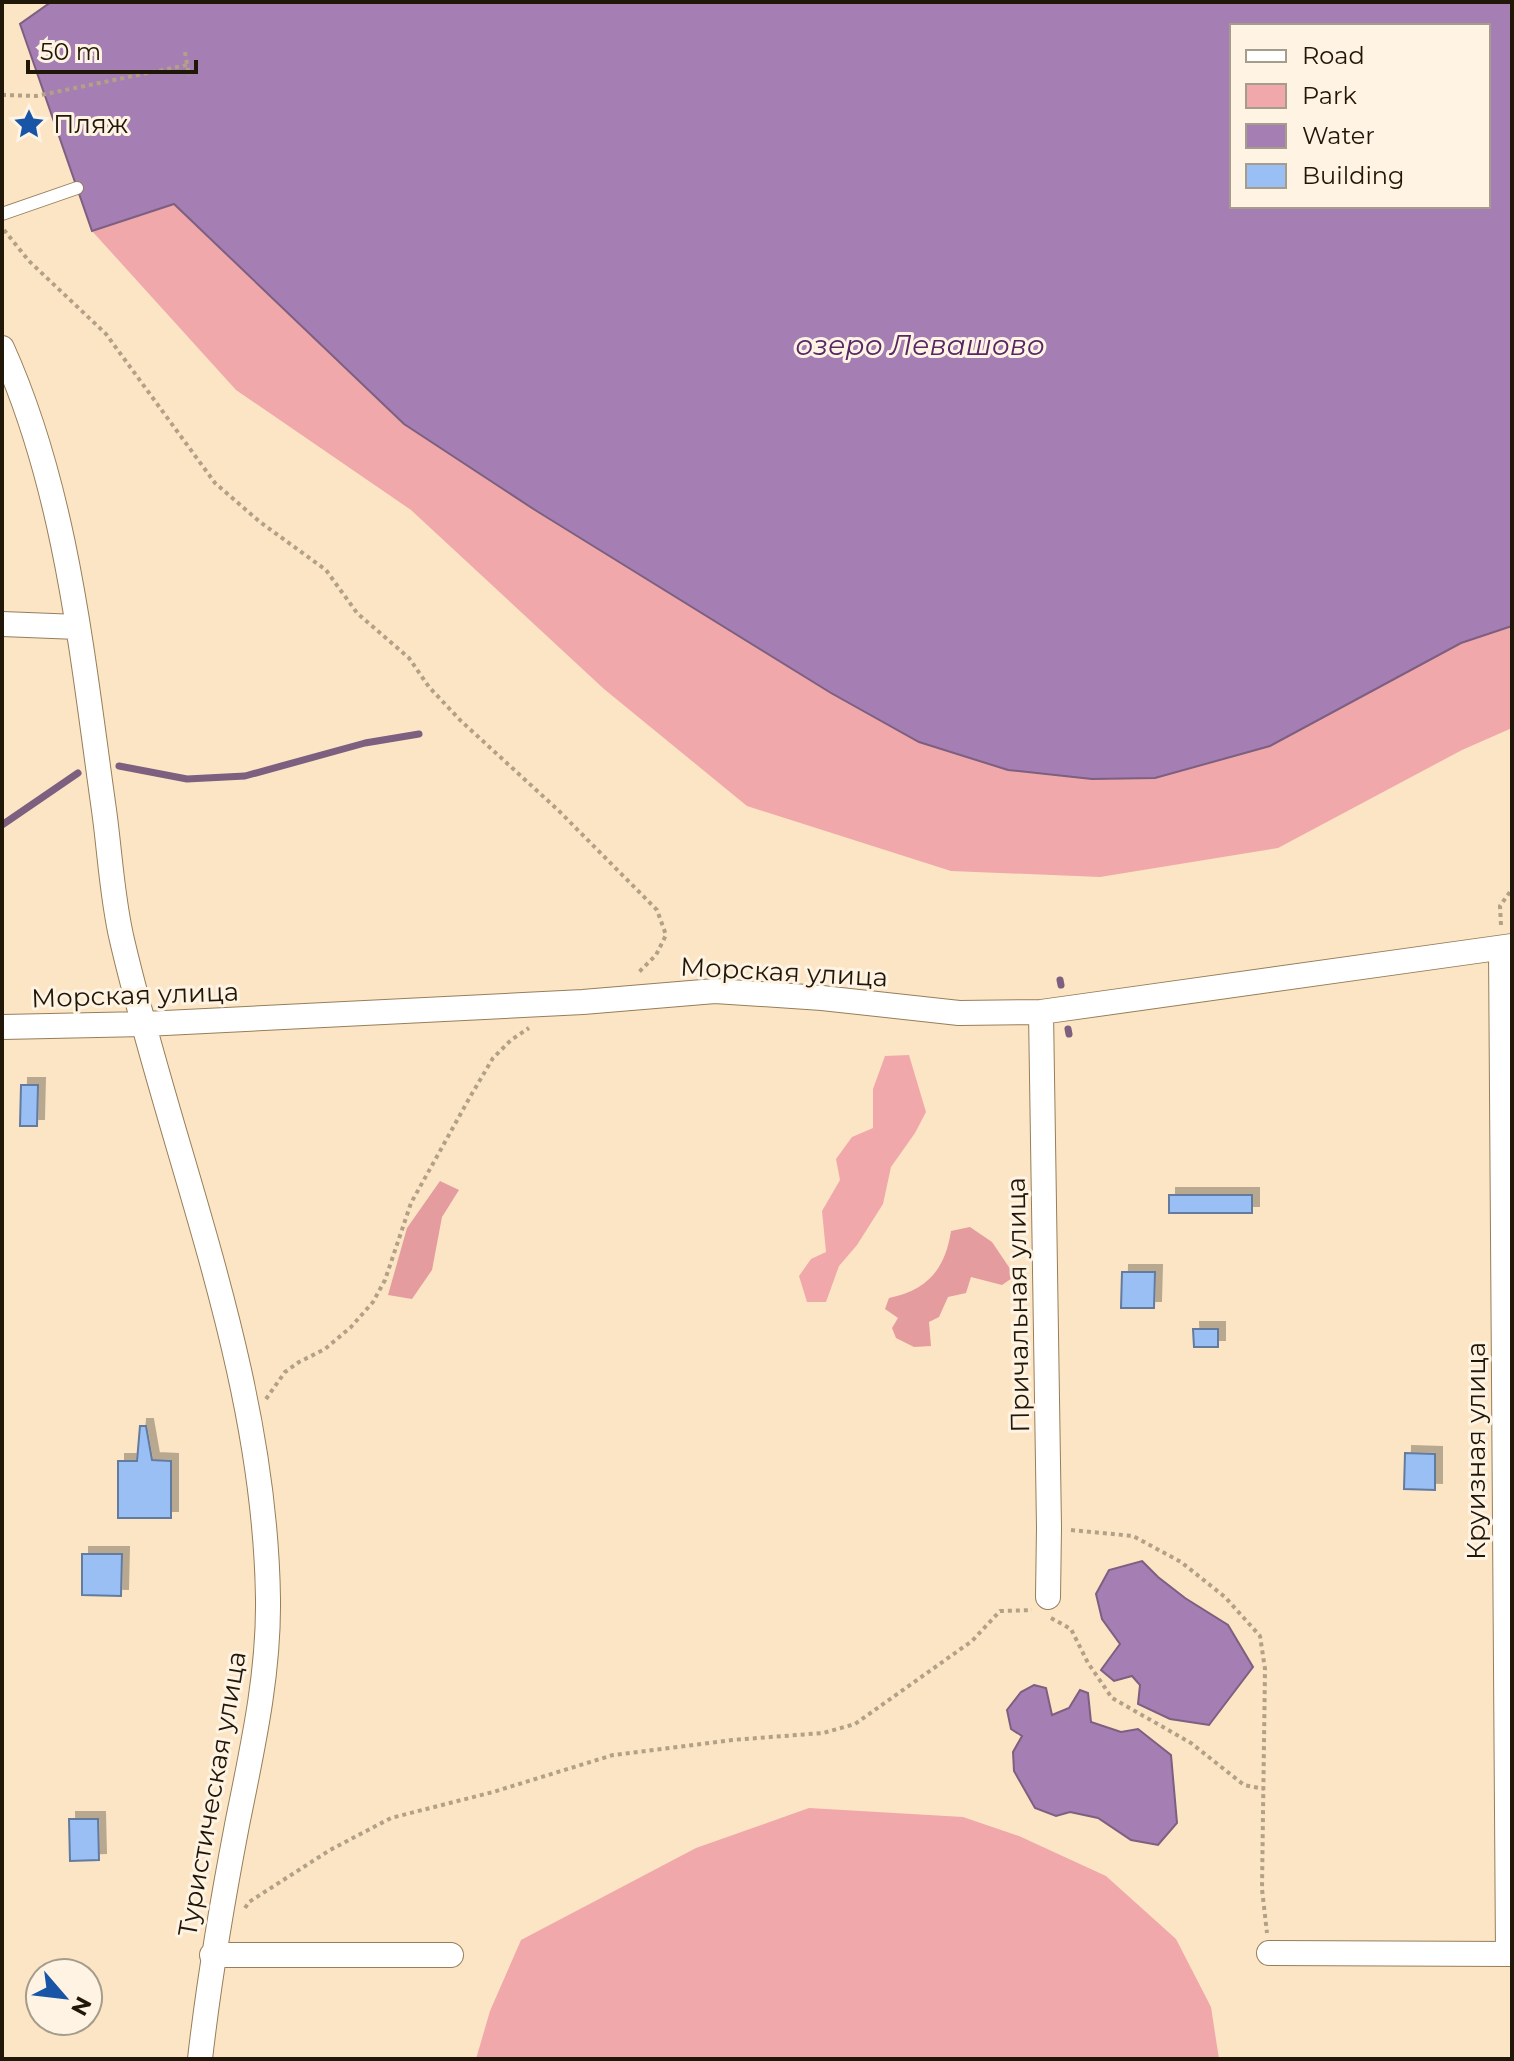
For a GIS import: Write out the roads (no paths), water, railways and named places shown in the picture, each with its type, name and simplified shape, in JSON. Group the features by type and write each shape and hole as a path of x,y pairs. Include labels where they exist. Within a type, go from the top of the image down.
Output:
{"street":[{"name":"Туристическая улица","path":"2,348 29,414 58,522 78,627 121,937 232,1335 261,1506 268,1594 268,1653 212,1955 200,2059"},
{"path":"2,624 78,627"},
{"name":"Морская улица","path":"2,1027 145,1024 583,1002 715,991 822,998 959,1013 1041,1012 1507,947"},
{"name":"Круизная улица","path":"1507,947 1510,1954"},
{"name":"Причальная улица","path":"1041,1012 1049,1528 1042,1604"},
{"path":"1269,1953 1510,1954"},
{"path":"212,1955 451,1955"}],"lane":[{"path":"2,214 77,188"}],"water":[{"name":"озеро Левашово","path":"51,2 1512,2 1512,626 1461,643 1270,746 1155,778 1092,779 1008,770 919,742 831,693 535,510 404,424 174,204 92,231 20,24"},
{"path":"1142,1561 1185,1598 1228,1625 1253,1667 1209,1725 1170,1719 1138,1704 1140,1685 1132,1676 1114,1681 1101,1670 1120,1644 1102,1619 1096,1594 1109,1570"},
{"path":"1034,1685 1046,1688 1052,1715 1069,1708 1080,1690 1088,1693 1091,1722 1121,1732 1138,1729 1171,1755 1177,1823 1158,1845 1131,1840 1098,1818 1070,1812 1056,1816 1035,1808 1014,1771 1013,1752 1022,1736 1011,1729 1007,1710 1021,1692"}],"waterway":[{"path":"119,766 187,779 245,776 365,743 419,734"},
{"path":"2,825 78,773"},
{"path":"1060,980 1061,985"},
{"path":"1068,1029 1069,1034"}],"place":[{"name":"Пляж","path":"29,124"}]}
